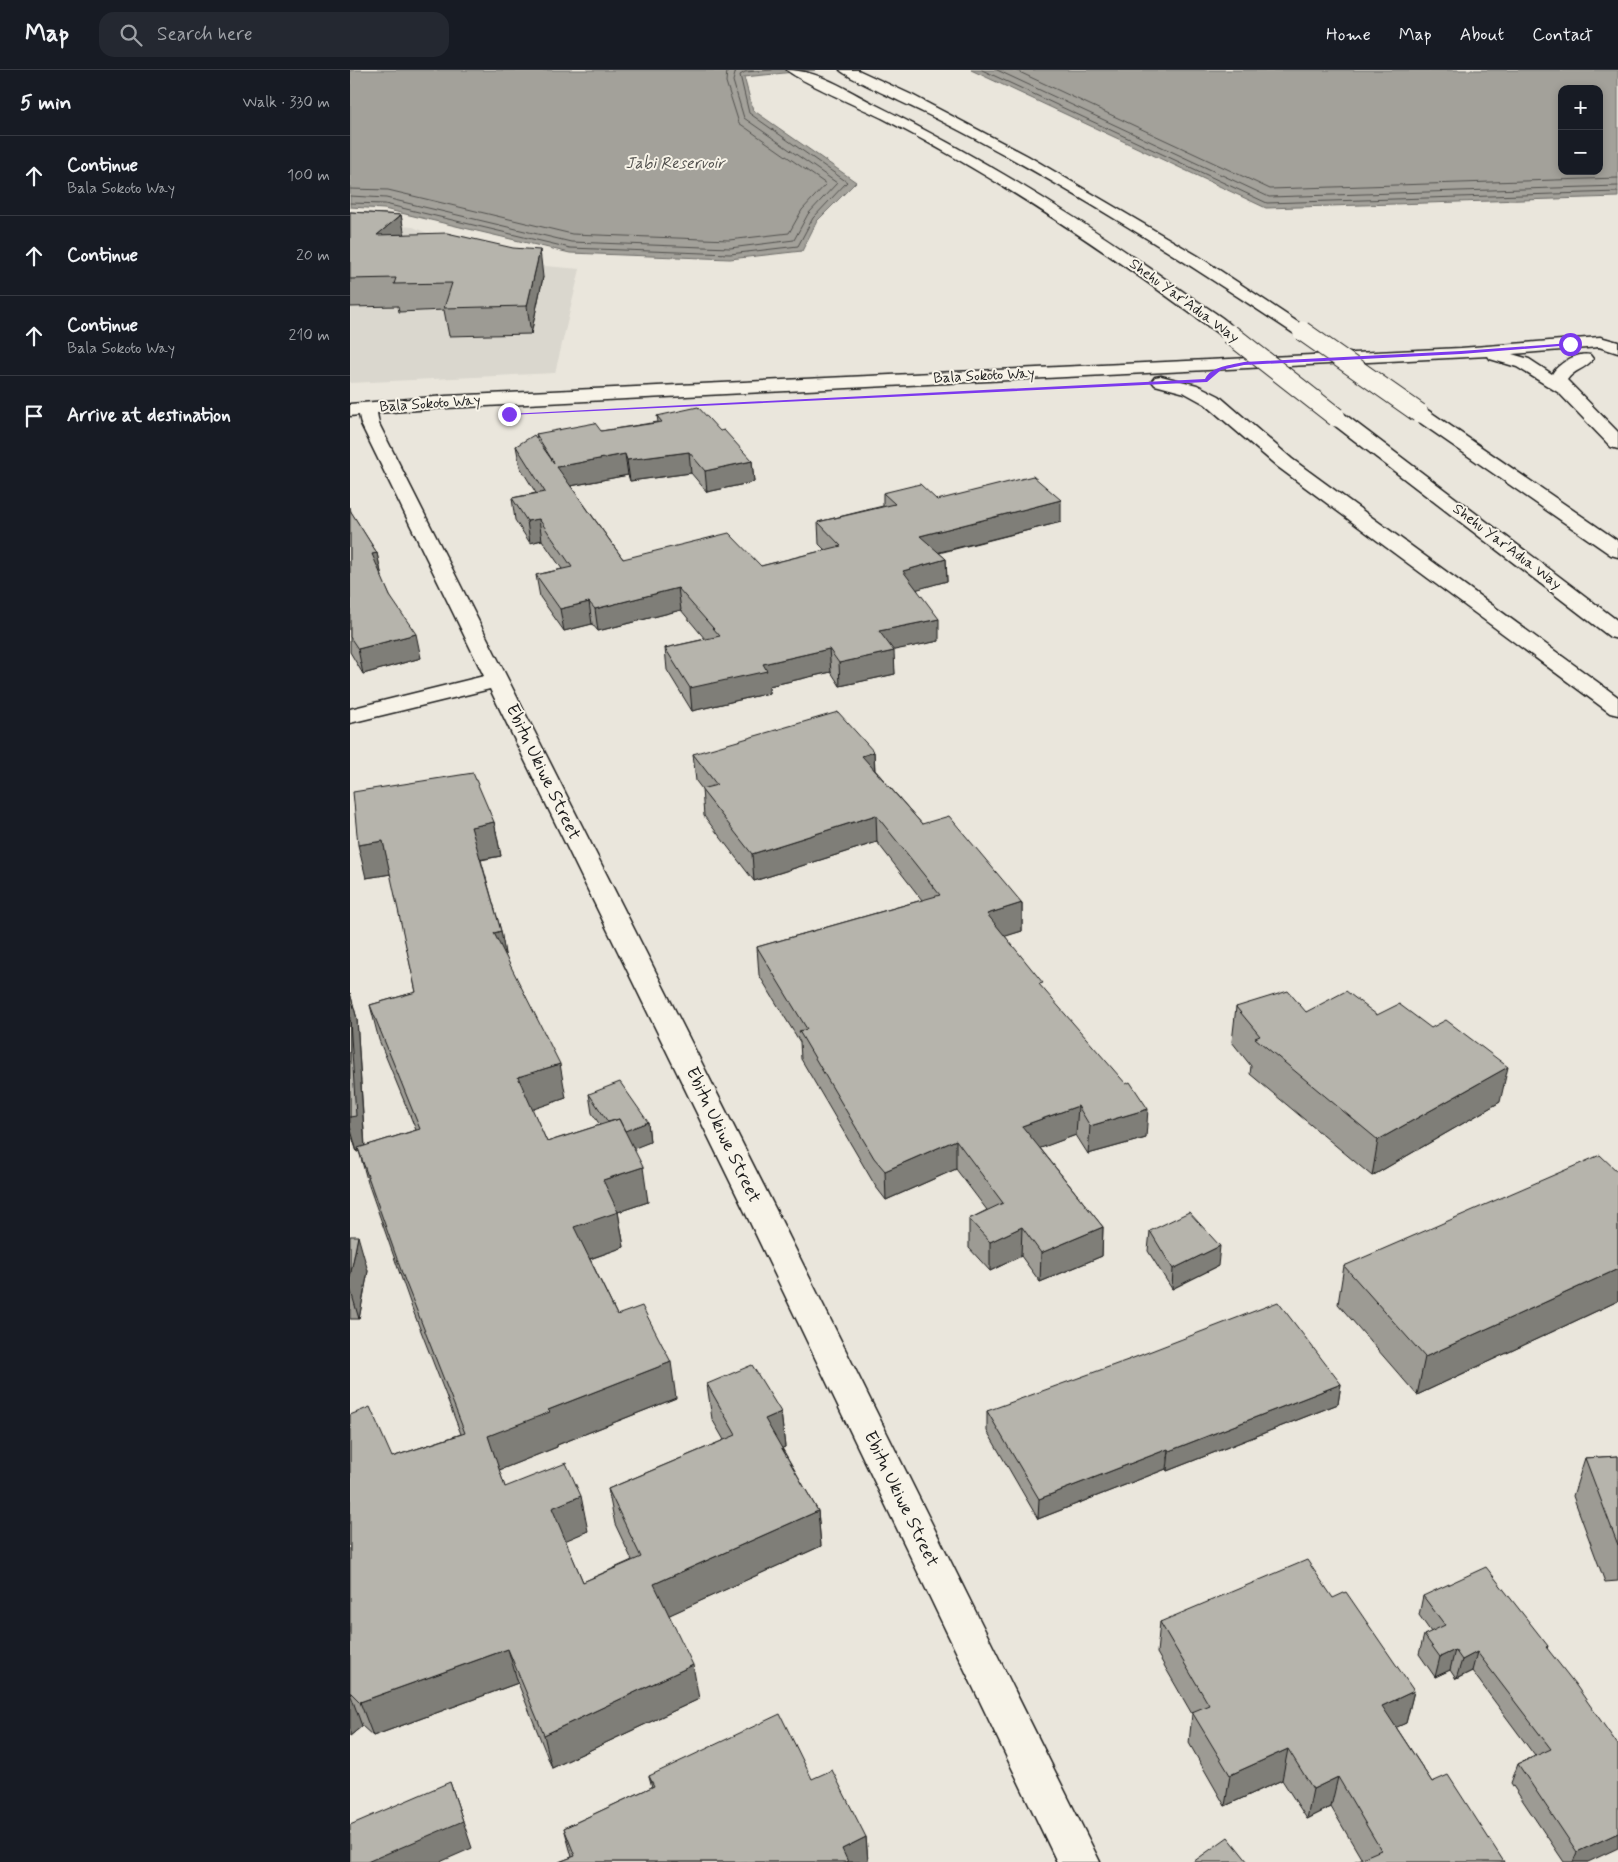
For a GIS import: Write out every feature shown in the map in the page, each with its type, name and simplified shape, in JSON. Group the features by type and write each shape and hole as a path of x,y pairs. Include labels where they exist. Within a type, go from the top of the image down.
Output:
{"main road":[{"name":"Shehu Yar'Adua Way","path":"794,70 843,93 971,161 1042,203 1105,244 1230,334 1618,633"},
{"path":"848,70 950,118 1076,187 1146,229 1302,331 1499,466 1618,551"},
{"name":"Bala Sokoto Way","path":"359,417 465,401 1461,353 1600,342 1618,348"},
{"path":"1461,353 1493,354 1523,363 1563,389"},
{"name":"Bala Sokoto Way","path":"359,417 509,414 1161,382 1209,390 1584,359 1618,354"},
{"path":"1584,359 1558,375 1557,381 1618,443"},
{"path":"1244,363 1219,369 1209,375 1209,390 1285,463 1618,708"},
{"name":"Ebitu Ukiwe Street","path":"359,417 497,680 761,1212 1079,1862"},
{"path":"1499,466 1618,539"},
{"path":"355,708 497,680"}],"shaded area":[{"path":"350,222 413,227 429,234 467,236 462,240 522,264 580,269 555,373 350,383"}],"water":[{"name":"Jabi Reservoir","path":"350,70 815,70 744,77 753,110 856,182 817,221 802,251 730,259 570,253 384,209 350,207"},
{"path":"971,70 1618,70 1618,197 1266,208"}],"building":[{"path":"350,212 401,215 377,235 447,233 513,248 540,250 527,306 444,308 452,283 394,284 396,278 350,279"},
{"path":"698,407 720,431 724,430 752,461 705,471 689,452 627,460 625,454 557,467 623,559 729,533 761,566 841,546 818,522 895,504 883,493 920,484 937,500 1033,476 1061,500 920,536 946,559 903,571 939,619 879,631 894,651 839,663 829,649 763,664 767,671 690,688 665,648 720,636 678,588 595,609 589,602 560,609 536,575 572,567 539,519 527,521 512,498 545,492 516,446 534,435 554,463 536,434 595,423 601,431 662,422 657,416"},
{"path":"350,510 377,553 372,554 390,596 416,634 358,649 350,637"},
{"path":"838,712 874,752 862,756 922,824 949,816 1022,903 987,914 1043,983 1039,984 1126,1084 1130,1082 1148,1109 1090,1126 1078,1106 1022,1126 1103,1227 1041,1253 1022,1227 990,1242 969,1219 1003,1203 956,1140 885,1171 874,1158 799,1031 807,1029 757,947 940,895 876,815 752,854 701,789 717,785 693,754"},
{"path":"473,773 494,822 471,827 501,931 494,933 560,1064 518,1077 547,1142 619,1119 643,1167 603,1180 618,1212 574,1227 617,1315 642,1306 671,1362 548,1410 550,1412 488,1436 505,1487 566,1463 581,1496 552,1508 583,1582 641,1557 608,1489 736,1435 707,1384 752,1365 781,1412 765,1419 818,1511 654,1584 693,1665 544,1735 508,1649 360,1702 350,1692 350,1415 370,1407 392,1457 465,1433 402,1273 358,1148 420,1129 370,1005 416,992 383,841 358,845 353,792"},
{"path":"1288,991 1306,1012 1346,991 1377,1015 1399,1004 1431,1028 1446,1020 1508,1067 1378,1140 1255,1038 1260,1036 1236,1007"},
{"path":"350,1020 356,1116 350,1117"},
{"path":"620,1082 648,1122 625,1131 619,1119 608,1122 589,1094"},
{"path":"1600,1155 1618,1172 1618,1269 1425,1357 1344,1266"},
{"path":"1189,1212 1220,1246 1173,1269 1150,1231"},
{"path":"350,1236 358,1236 350,1277"},
{"path":"1278,1302 1341,1384 1039,1499 987,1411 1128,1360"},
{"path":"1618,1456 1618,1545 1585,1458"},
{"path":"1307,1560 1333,1598 1346,1592 1414,1691 1382,1706 1432,1782 1448,1775 1504,1862 1353,1862 1381,1850 1338,1777 1313,1789 1288,1749 1230,1775 1192,1712 1209,1705 1160,1622"},
{"path":"1486,1567 1548,1646 1546,1647 1618,1745 1618,1833 1577,1852 1518,1764 1551,1749 1477,1652 1462,1660 1455,1650 1440,1657 1424,1635 1445,1625 1423,1596"},
{"path":"780,1714 812,1779 832,1770 866,1837 842,1849 848,1862 559,1862 575,1856 564,1828 654,1786 649,1776"},
{"path":"450,1782 463,1821 367,1862 350,1862 350,1825"},
{"path":"1228,1837 1248,1862 1193,1862"}],"route":[{"path":"509,414 1207,380 1209,375 1219,369 1244,363 1461,353 1570,344"}]}
